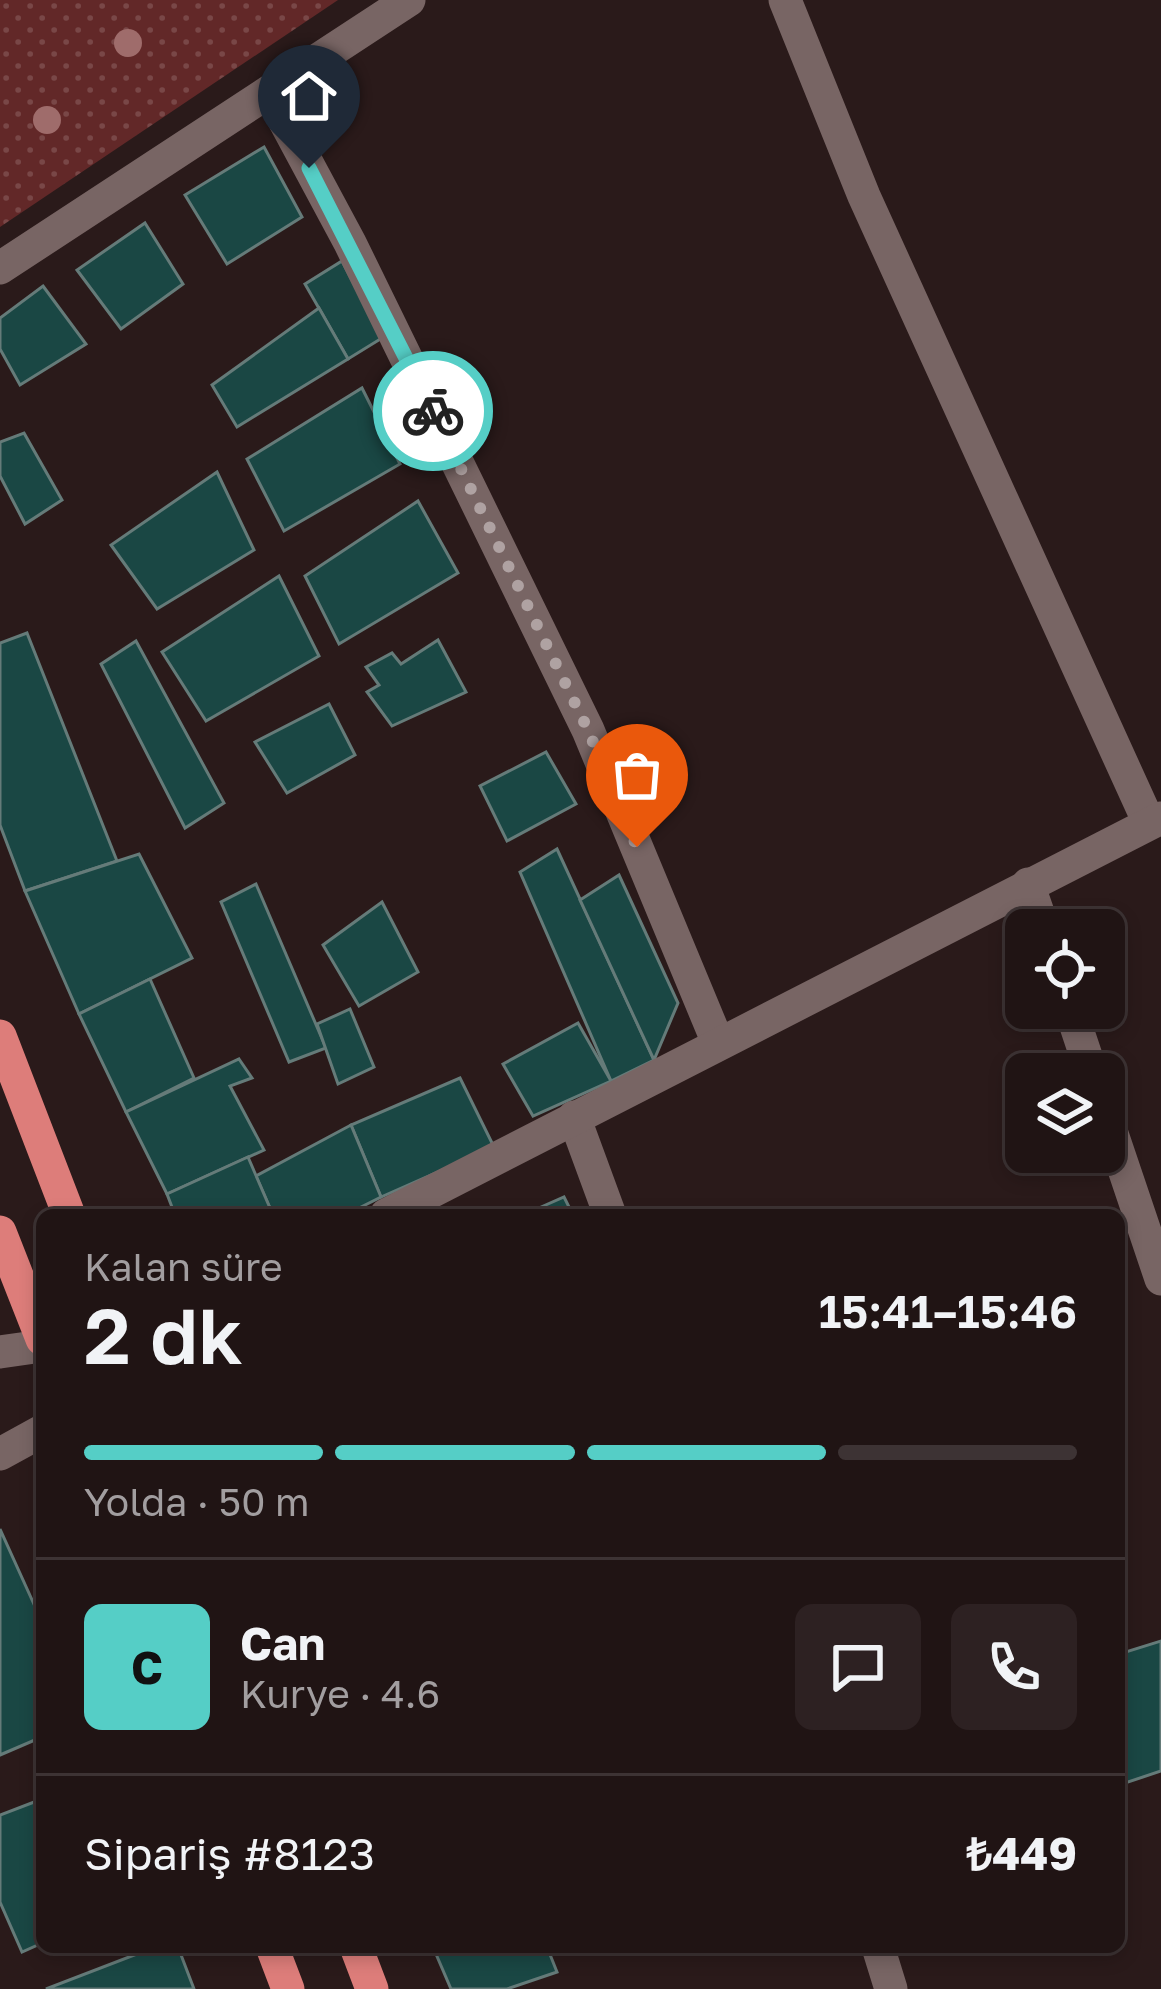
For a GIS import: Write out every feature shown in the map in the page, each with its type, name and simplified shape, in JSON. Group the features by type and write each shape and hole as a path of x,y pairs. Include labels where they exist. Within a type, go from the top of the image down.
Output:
{"highway":[{"path":"0,1036 67,1209"},
{"path":"0,1232 36,1326"},
{"path":"274,1953 288,1989"},
{"path":"358,1953 372,1989"}],"street":[{"path":"0,268 410,0"},
{"path":"398,1209 1155,820 864,196 785,0"},
{"path":"268,92 350,243 588,730 718,1043"},
{"path":"1028,884 1036,909"},
{"path":"574,1117 608,1209"},
{"path":"1125,1173 1161,1280"},
{"path":"0,1352 36,1343"},
{"path":"0,1454 36,1434"},
{"path":"880,1953 891,1989"}],"shaded area":[{"path":"0,0 338,0 0,227"}],"building":[{"path":"264,147 302,217 227,264 185,195"},
{"path":"145,223 183,284 121,329 77,270"},
{"path":"342,261 382,338 348,359 305,284"},
{"path":"43,286 86,344 20,385 0,349 0,318"},
{"path":"319,308 348,359 237,427 212,385"},
{"path":"362,388 400,464 284,531 247,459"},
{"path":"24,433 62,500 25,524 0,476 0,442"},
{"path":"217,472 254,550 157,609 111,545"},
{"path":"418,501 458,573 339,644 305,576"},
{"path":"279,576 319,656 206,721 162,652"},
{"path":"27,633 117,861 25,891 0,825 0,643"},
{"path":"438,640 466,692 392,726 367,692 379,685 366,667 392,653 401,664"},
{"path":"136,641 224,803 185,828 101,664"},
{"path":"329,704 355,755 287,793 255,742"},
{"path":"546,752 576,804 507,841 480,786"},
{"path":"557,849 654,1060 611,1081 520,872"},
{"path":"139,854 192,958 79,1014 25,891"},
{"path":"619,875 678,1003 654,1060 580,900"},
{"path":"256,884 326,1048 289,1062 221,902"},
{"path":"382,902 418,972 359,1006 323,945"},
{"path":"150,979 194,1078 126,1112 79,1014"},
{"path":"350,1009 374,1067 338,1084 317,1024"},
{"path":"578,1023 611,1081 533,1116 503,1064"},
{"path":"239,1059 252,1078 230,1086 264,1150 167,1194 126,1112"},
{"path":"460,1078 494,1147 381,1197 351,1125"},
{"path":"351,1125 381,1197 357,1209 270,1209 256,1176"},
{"path":"248,1157 270,1209 173,1209 167,1194"},
{"path":"564,1197 570,1209 537,1209"},
{"path":"0,1529 36,1609 36,1740 0,1755"},
{"path":"1161,1641 1161,1771 1125,1783 1125,1652"},
{"path":"36,1801 36,1946 22,1952 0,1902 0,1815"},
{"path":"139,1953 180,1953 194,1989 46,1989"},
{"path":"436,1953 549,1953 557,1972 507,1989 451,1989"}],"way so far":[{"path":"433,411 588,730 637,847"}],"route":[{"path":"309,168 433,411"}]}
